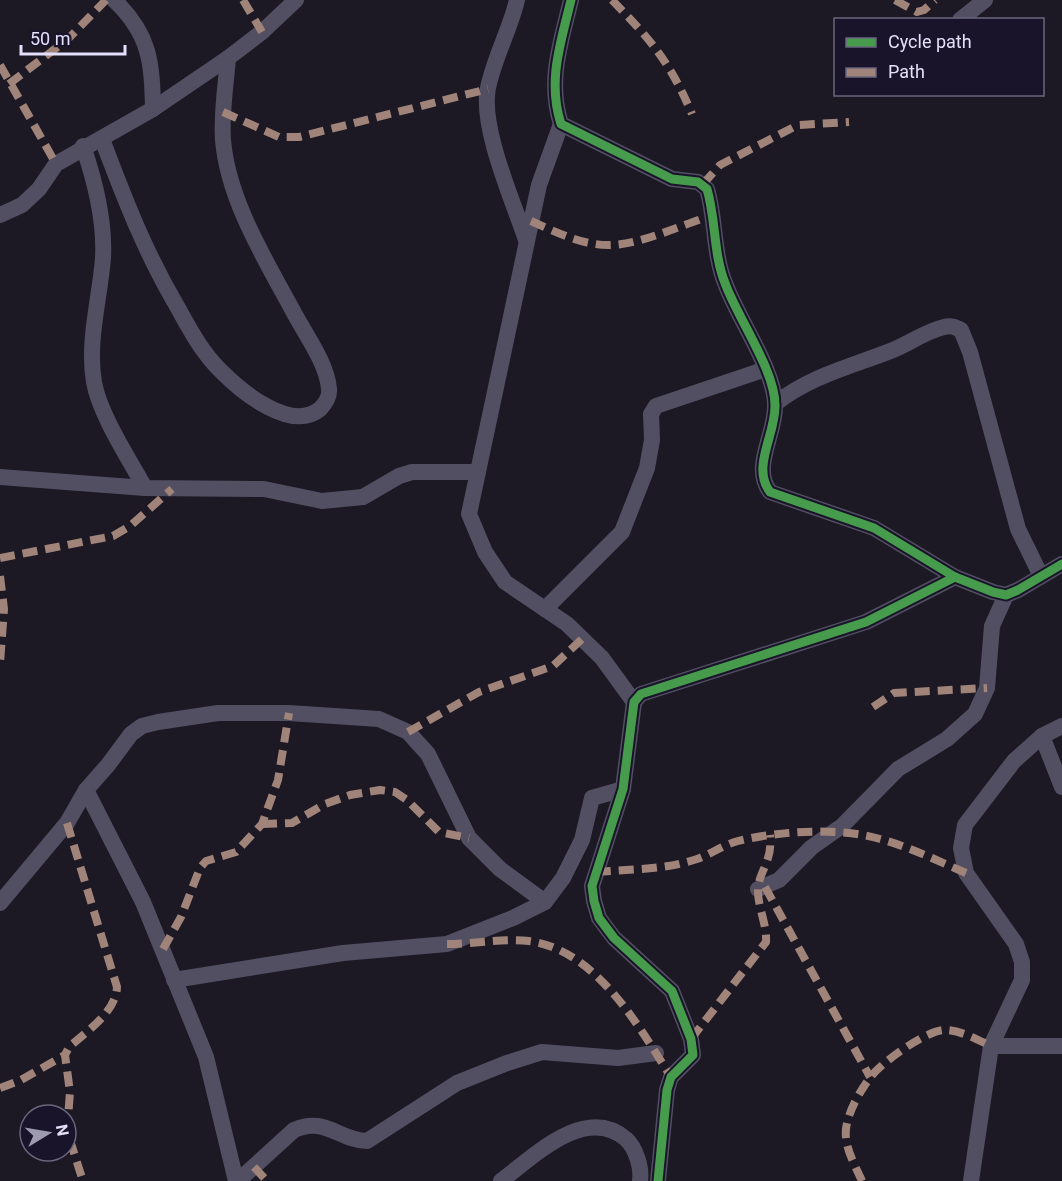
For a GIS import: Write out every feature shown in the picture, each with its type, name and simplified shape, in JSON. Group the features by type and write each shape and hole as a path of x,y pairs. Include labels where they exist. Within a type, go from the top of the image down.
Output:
{"street":[{"path":"114,0 131,18 144,40 151,59 153,110"},
{"path":"0,215 22,205 39,189 56,164 83,146 102,139 153,110 262,32 296,0"},
{"path":"517,0 488,88 487,112 491,135 526,241"},
{"path":"571,0 555,68 555,105 561,124 539,185 469,514 485,552 505,582 567,624 602,658 634,702"},
{"path":"962,18 985,0"},
{"path":"102,139 151,262 189,328 213,364 241,391 262,404 292,416 305,416 318,410 327,401 329,390 321,364 249,225 228,169 223,140 228,58"},
{"path":"561,124 672,179 703,184 709,198 717,257 725,284 766,369 776,403 773,427 762,471 762,483 770,492 874,528 955,577 1006,595"},
{"path":"83,146 94,179 103,256 93,355 93,381 99,401 145,488"},
{"path":"776,403 800,385 825,373 895,349 943,327 952,326 961,330 970,352 1017,529 1041,576"},
{"path":"544,609 622,532 647,468 652,440 651,414 656,406 766,369"},
{"path":"0,477 145,488 264,489 322,501 363,496 399,476 412,472 478,472"},
{"path":"758,889 779,880 812,847 842,826 898,769 947,738 975,714 987,688 992,626 1006,595 1062,564"},
{"path":"658,1181 667,1090 671,1077 690,1059 693,1050 680,1005 672,991 614,938 599,918 592,886 623,789 634,702 641,694 866,622 955,577"},
{"path":"0,903 67,823 86,790 131,734 142,726 158,722 218,713 289,713 379,719 408,732 428,754 469,838 500,868 545,902"},
{"path":"971,1181 991,1046 1022,980 1022,962 1016,944 966,873 961,848 965,825 983,798 1014,761 1042,736 1062,726"},
{"path":"1042,736 1062,787"},
{"path":"174,980 343,953 447,944 513,918 545,902 574,858 592,798 623,789"},
{"path":"86,790 142,902 206,1057 237,1181 294,1130 305,1125 320,1125 359,1141 367,1141 457,1083 542,1052 618,1058 656,1053"},
{"path":"991,1046 1062,1046"},
{"path":"501,1181 567,1134 597,1127 611,1129 633,1145 641,1174 640,1181"}],"marked path":[{"path":"9,84 68,39 106,0"},
{"path":"243,0 262,32"},
{"path":"612,0 658,52 676,80 692,114"},
{"path":"895,0 917,12 924,10 935,0"},
{"path":"0,65 56,164"},
{"path":"223,112 279,137 299,137 488,89"},
{"path":"703,184 720,165 798,125 849,122"},
{"path":"531,221 580,241 611,245 648,238 711,216"},
{"path":"0,558 113,536 130,526 172,489"},
{"path":"0,576 4,609 0,663"},
{"path":"408,732 479,692 553,666 582,639"},
{"path":"873,707 894,693 987,688"},
{"path":"163,949 181,917 200,868 206,861 236,852 262,824 278,780 289,713"},
{"path":"262,824 292,823 325,804 350,795 380,790 395,792 407,800 439,832 469,838"},
{"path":"67,823 117,987 106,1013 69,1047 65,1055 70,1092 67,1131 83,1181"},
{"path":"596,872 685,863 733,843 754,838 790,833 828,832 864,835 891,842 966,873"},
{"path":"691,1039 766,942 758,891 760,878 768,860 770,835"},
{"path":"765,887 870,1077"},
{"path":"447,944 529,941 553,947 575,959 595,974 613,993 629,1013 671,1077"},
{"path":"862,1181 848,1149 846,1129 854,1103 874,1073 903,1049 926,1036 944,1030 968,1035 991,1046"},
{"path":"0,1088 21,1080 65,1055"},
{"path":"254,1167 267,1181"}],"cycle path":[{"path":"571,0 555,77 557,108 561,124 672,179 698,182 707,189 721,272 769,376 773,391 774,416 763,461 765,482 770,492 874,528 955,577 993,592 1006,595 1062,564"},
{"path":"658,1181 667,1090 671,1077 693,1055 691,1039 672,991 614,938 599,918 592,886 623,789 634,702 641,694 866,622 955,577"}]}
